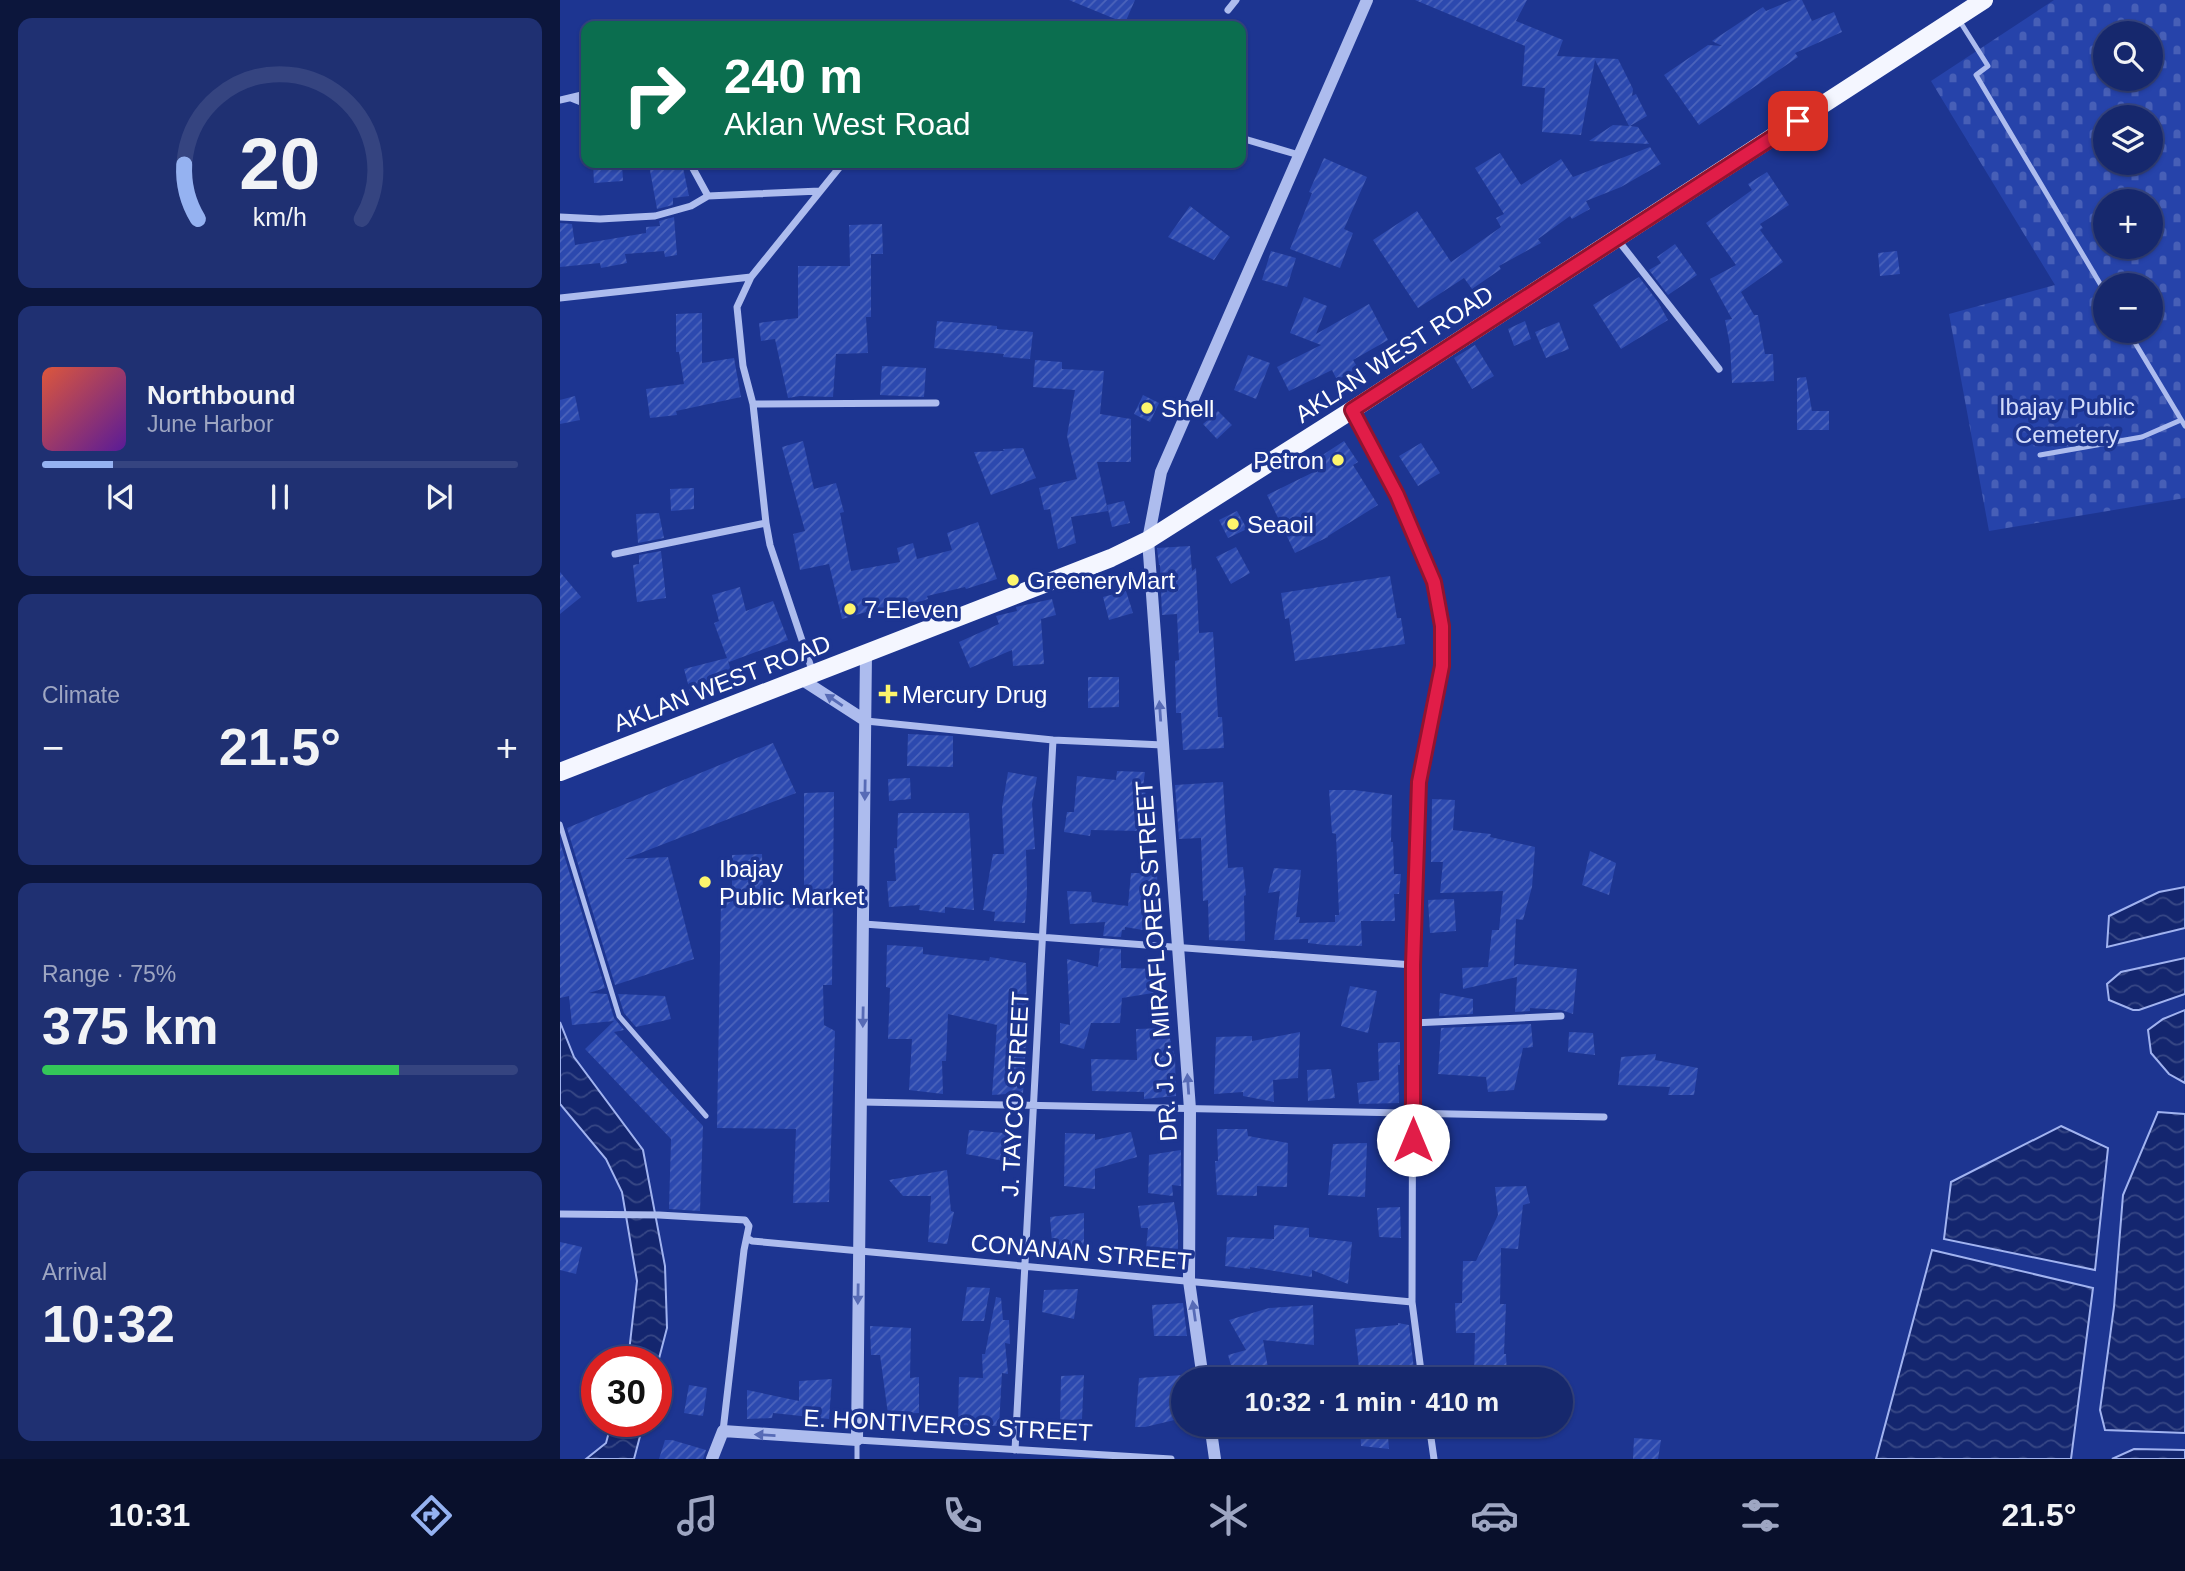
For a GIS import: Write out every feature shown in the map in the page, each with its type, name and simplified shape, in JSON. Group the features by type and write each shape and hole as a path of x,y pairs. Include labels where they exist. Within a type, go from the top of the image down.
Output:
{"main road":[{"name":"AKLAN WEST ROAD","path":"560,772 1111,558 1148,540 1984,0"}],"street":[{"path":"1228,10 1236,0"},
{"name":"DR. J. C. MIRAFLORES STREET","path":"1201,1367 1189,1281 1189,1109 1148,540 1161,472 1367,0"},
{"path":"560,100 581,95"},
{"path":"569,98 581,102"},
{"path":"1246,139 1299,155"},
{"path":"693,168 708,196"},
{"path":"839,168 751,277 737,307 743,366 753,404 770,545 807,676 866,722 1054,740 1163,746"},
{"path":"560,217 600,219 655,216 691,206 708,196 820,191"},
{"path":"1617,239 1719,369"},
{"path":"560,298 751,277"},
{"path":"753,404 936,402"},
{"path":"1352,410 1397,495 1434,582 1442,626 1442,666 1419,782 1413,965 1412,1302 1420,1367"},
{"path":"615,554 766,523"},
{"path":"857,1440 866,653"},
{"name":"J. TAYCO STREET","path":"1015,1450 1054,740"},
{"path":"864,925 1413,965"},
{"path":"1413,1023 1561,1016"},
{"path":"862,1102 1604,1117"},
{"path":"560,1214 659,1215 745,1220 749,1226 723,1431 712,1459"},
{"name":"CONANAN STREET","path":"747,1238 752,1241 1412,1302"},
{"name":"E. HONTIVEROS STREET","path":"723,1431 1171,1459"},
{"path":"1212,1437 1215,1459"},
{"path":"1430,1437 1433,1459"}],"lane":[{"path":"1957,18 1987,66 1976,75 2094,273"},
{"path":"2040,455 2142,436 2183,423 2135,343"},
{"path":"560,824 620,1016 706,1116"},
{"path":"857,1440 857,1459"}],"green space":[{"name":"Ibajay Public Cemetery","path":"2054,0 2185,0 2185,498 1989,531 1949,314 2055,285 1931,81"}],"water":[{"path":"2185,887 2185,928 2107,947 2109,916 2159,892"},
{"path":"2185,958 2185,994 2139,1010 2109,1000 2107,984 2121,972"},
{"path":"2185,1010 2185,1083 2169,1074 2151,1053 2148,1030 2163,1019"},
{"path":"560,1022 574,1057 643,1150 665,1266 667,1328 662,1346 630,1346 637,1281 622,1192 606,1159 560,1104"},
{"path":"2158,1112 2185,1114 2185,1433 2105,1430 2100,1410 2114,1307 2123,1195"},
{"path":"2061,1126 2108,1148 2095,1270 1944,1239 1951,1182"},
{"path":"1932,1250 2093,1288 2071,1459 1876,1459"},
{"path":"608,1437 640,1437 634,1459 586,1459 606,1443"},
{"path":"2134,1449 2185,1450 2185,1459 2112,1459"}],"building":[{"path":"1069,0 1135,0 1126,21"},
{"path":"1415,0 1527,0 1516,21 1563,40 1557,56 1618,59 1633,89 1632,96 1636,94 1647,116 1630,126 1638,127 1649,144 1589,141 1613,125 1629,126 1595,60 1581,135 1542,132 1545,88 1522,86 1525,46"},
{"path":"1792,0 1802,0 1812,21 1834,12 1842,32 1795,53 1798,57 1699,125 1664,75 1708,45 1722,46 1712,41 1763,7 1766,11"},
{"path":"1650,147 1661,164 1621,187 1586,201 1590,209 1572,219 1570,216 1538,239 1541,243 1499,266 1501,269 1472,289 1464,278 1418,308 1373,240 1417,211 1451,262 1501,227 1496,218 1504,214 1475,168 1500,153 1521,185 1561,159 1573,177"},
{"path":"1324,158 1367,177 1344,229 1353,233 1340,268 1290,249 1312,193 1309,192"},
{"path":"593,168 622,168 623,181 594,183"},
{"path":"650,168 683,168 689,196 673,198 673,205 657,209"},
{"path":"1767,172 1789,205 1760,224 1763,228 1760,230 1783,262 1741,292 1754,315 1758,315 1765,354 1773,354 1774,381 1732,383 1730,345 1725,320 1732,319 1710,279 1736,265 1706,223 1752,190 1748,184"},
{"path":"1190,206 1230,237 1214,260 1168,237"},
{"path":"674,217 677,255 665,257 664,251 625,254 627,263 601,268 600,263 560,267 560,223 572,224 575,245 646,233 646,227 660,226 659,221"},
{"path":"882,224 883,254 871,254 871,317 866,317 868,353 836,354 833,397 788,398 775,339 761,341 759,323 798,318 798,266 850,266 849,225"},
{"path":"1675,244 1697,275 1668,295 1649,270 1661,263 1657,257"},
{"path":"1271,251 1296,258 1287,287 1262,280"},
{"path":"1897,251 1900,274 1880,276 1878,253"},
{"path":"1639,277 1668,320 1621,349 1593,305"},
{"path":"1304,297 1327,306 1316,334 1369,304 1388,340 1353,360 1358,368 1337,380 1332,370 1289,391 1277,367 1321,345 1290,333"},
{"path":"702,313 702,363 734,358 741,397 676,411 677,415 650,418 646,389 684,384 679,352 676,352 676,314"},
{"path":"937,321 1033,332 1030,359 934,348"},
{"path":"1525,321 1531,339 1514,346 1508,329"},
{"path":"1559,322 1569,349 1546,358 1535,332"},
{"path":"1475,345 1494,376 1472,389 1454,358"},
{"path":"1248,355 1270,363 1256,399 1234,390"},
{"path":"1035,360 1062,362 1062,369 1104,371 1100,414 1131,419 1131,462 1097,462 1108,511 1071,517 1076,543 1058,549 1050,509 1044,510 1039,488 1077,479 1067,436 1075,390 1033,387"},
{"path":"882,366 926,368 924,397 880,395"},
{"path":"1806,377 1812,411 1829,411 1829,430 1797,430 1797,378"},
{"name":"Shell","path":"1143,395 1159,403 1150,422 1134,414"},
{"path":"575,396 580,420 560,424 560,400"},
{"path":"1218,411 1232,425 1217,439 1203,424"},
{"path":"803,441 814,489 836,483 844,512 840,513 851,571 900,562 897,548 913,543 917,559 952,550 947,533 978,522 997,579 966,589 965,587 927,596 928,599 881,614 880,608 842,619 829,564 800,570 793,534 805,531 782,447"},
{"path":"1344,441 1358,462 1353,465 1378,505 1328,537 1295,553 1267,495 1324,467 1318,458"},
{"path":"1421,443 1440,473 1418,486 1399,456"},
{"path":"1023,448 1036,478 991,495 974,452"},
{"path":"694,488 694,509 671,511 670,489"},
{"path":"1124,501 1130,523 1112,527 1107,505"},
{"name":"Seaoil","path":"1237,511 1247,529 1228,538 1219,520"},
{"path":"659,513 664,538 638,543 636,514"},
{"path":"1190,546 1192,571 1196,568 1199,633 1213,632 1218,717 1222,717 1224,748 1183,750 1181,713 1176,713 1175,661 1179,660 1177,614 1162,615 1157,548"},
{"path":"1236,547 1250,573 1231,584 1216,557"},
{"path":"661,551 666,598 637,602 633,565 639,564 639,555"},
{"path":"560,572 581,597 560,614"},
{"path":"1390,576 1397,618 1401,618 1405,644 1295,661 1289,618 1285,619 1281,593"},
{"path":"740,587 746,611 773,601 788,640 729,662 728,660 734,684 690,691 684,669 727,658 714,623 719,621 712,595"},
{"path":"1126,591 1133,613 1109,620 1103,597"},
{"path":"1052,599 1056,615 1041,619 1044,664 1013,666 1012,650 970,668 959,642 999,624 996,616 1017,611 1016,607"},
{"path":"1088,677 1119,677 1119,707 1088,708"},
{"path":"908,734 953,736 953,767 907,766"},
{"path":"773,743 796,793 625,859 668,857 694,959 615,985 567,828"},
{"path":"1117,771 1145,772 1142,831 1091,830 1090,836 1064,832 1067,812 1074,812 1077,776 1116,780"},
{"path":"1008,772 1037,777 1032,804 1035,849 1026,850 1025,923 994,921 995,912 983,910 993,854 1004,854 1002,807"},
{"path":"910,778 911,799 889,801 888,779"},
{"path":"1223,782 1228,868 1243,867 1246,895 1245,941 1209,940 1208,900 1203,901 1201,838 1179,839 1175,785"},
{"path":"1329,790 1392,795 1391,842 1394,874 1401,874 1399,894 1394,894 1395,921 1361,921 1362,946 1308,943 1308,939 1274,940 1280,891 1268,893 1274,868 1301,870 1296,917 1300,917 1299,923 1335,922 1335,915 1339,915 1336,834 1332,833"},
{"path":"834,792 832,985 823,985 824,1025 835,1031 829,1202 793,1203 796,1129 717,1128 721,900 732,900 732,855 762,854 763,895 769,895 768,904 804,905 804,793"},
{"path":"1432,799 1455,800 1453,830 1491,834 1490,837 1535,847 1532,887 1523,920 1516,919 1514,966 1517,964 1577,969 1573,1014 1561,1010 1530,1008 1530,1011 1515,1012 1517,977 1463,989 1462,968 1488,967 1492,930 1499,930 1503,891 1440,893 1443,862 1431,862"},
{"path":"898,813 969,813 974,910 945,907 945,913 919,910 920,905 889,907 887,881 896,881 894,848 897,848"},
{"path":"560,842 605,988 589,993 607,994 614,1018 624,1030 614,1032 703,1126 700,1211 669,1209 671,1139 585,1049 614,1021 572,1025 569,996 560,998"},
{"path":"1590,851 1616,863 1609,895 1582,885"},
{"path":"1131,873 1157,873 1158,895 1154,895 1155,932 1125,927 1121,937 1103,936 1105,922 1070,924 1067,891 1091,892 1092,902 1128,906"},
{"path":"1454,899 1456,931 1430,933 1428,900"},
{"path":"887,945 923,947 923,954 989,961 990,957 1026,963 1027,1022 1023,1093 992,1095 997,1025 948,1014 946,1061 942,1061 943,1094 909,1090 912,1039 888,1039 890,988 886,987"},
{"path":"1100,948 1121,949 1121,968 1158,969 1159,992 1122,998 1120,1023 1091,1023 1084,1049 1060,1043 1060,1023 1070,1025 1067,959 1098,967"},
{"path":"1350,986 1377,991 1368,1033 1341,1026"},
{"path":"1440,993 1473,999 1473,1014 1439,1016"},
{"path":"618,994 665,996 671,1019 636,1027 624,1013"},
{"path":"1531,1024 1533,1047 1523,1048 1514,1090 1488,1092 1486,1077 1438,1074 1441,1028"},
{"path":"1167,1028 1175,1057 1176,1096 1144,1099 1144,1092 1092,1091 1091,1059 1137,1060 1136,1029"},
{"path":"1300,1032 1298,1078 1273,1080 1274,1102 1243,1096 1243,1092 1214,1094 1216,1037 1252,1036 1252,1041"},
{"path":"1569,1032 1593,1033 1595,1055 1568,1052"},
{"path":"1400,1042 1399,1103 1359,1104 1357,1083 1379,1080 1378,1043"},
{"path":"1656,1054 1655,1060 1698,1068 1694,1095 1668,1095 1670,1087 1618,1085 1621,1057"},
{"path":"1331,1069 1335,1098 1308,1101 1307,1070"},
{"path":"1217,1129 1247,1129 1248,1136 1288,1143 1287,1187 1257,1186 1257,1196 1217,1195"},
{"path":"969,1130 1016,1134 1015,1163 966,1154"},
{"path":"1131,1132 1137,1157 1095,1169 1095,1189 1064,1186 1065,1133 1095,1134 1095,1140"},
{"path":"1367,1143 1365,1197 1328,1195 1333,1144"},
{"path":"1181,1150 1181,1186 1172,1185 1173,1196 1148,1193 1149,1155"},
{"path":"947,1170 951,1211 954,1212 947,1244 928,1242 931,1196 903,1196 889,1180"},
{"path":"1526,1186 1530,1203 1523,1205 1518,1249 1501,1248 1500,1304 1506,1304 1504,1354 1507,1367 1474,1367 1475,1333 1456,1333 1455,1303 1462,1303 1463,1261 1476,1261 1498,1215 1495,1187"},
{"path":"1174,1202 1178,1226 1178,1265 1145,1259 1148,1228 1141,1228 1138,1206"},
{"path":"1400,1207 1401,1238 1379,1237 1377,1208"},
{"path":"1084,1213 1084,1255 1053,1254 1050,1217"},
{"path":"1274,1225 1309,1228 1309,1237 1352,1242 1348,1284 1312,1270 1312,1277 1250,1267 1225,1266 1227,1237 1274,1239"},
{"path":"560,1242 582,1247 576,1274 560,1270"},
{"path":"967,1287 990,1288 984,1321 962,1321"},
{"path":"1078,1289 1074,1319 1042,1312 1044,1290"},
{"path":"996,1297 1001,1298 1003,1320 1009,1320 1010,1344 1005,1343 1008,1374 1002,1373 999,1426 958,1425 959,1377 983,1378 982,1354 985,1354"},
{"path":"1183,1303 1187,1336 1154,1336 1152,1305"},
{"path":"1313,1305 1314,1345 1263,1340 1268,1367 1232,1367 1228,1355 1246,1350 1229,1320 1269,1308"},
{"path":"1409,1325 1414,1367 1359,1367 1355,1329"},
{"path":"870,1326 911,1328 910,1378 919,1377 919,1413 888,1414 880,1355 871,1355"},
{"path":"1084,1375 1082,1419 1060,1421 1061,1376"},
{"path":"1171,1376 1171,1421 1135,1427 1139,1378"},
{"path":"832,1379 829,1419 773,1413 772,1418 747,1419 747,1390 799,1401 799,1381"},
{"path":"689,1385 707,1388 703,1416 684,1413"},
{"path":"1361,1437 1388,1437 1389,1449 1361,1446"},
{"path":"1634,1438 1661,1440 1658,1459 1633,1459"},
{"path":"665,1440 706,1450 703,1459 659,1459"}],"place":[{"name":"Shell","path":"1147,408"},
{"name":"Petron","path":"1338,460"},
{"name":"Seaoil","path":"1233,524"},
{"name":"GreeneryMart","path":"1013,580"},
{"name":"7-Eleven","path":"850,609"},
{"name":"Mercury Drug","path":"888,694"},
{"name":"Ibajay Public Market","path":"705,882"}],"route":[{"path":"1413,1140 1413,965 1419,782 1442,666 1442,626 1434,582 1397,495 1352,410 1798,121"}]}
